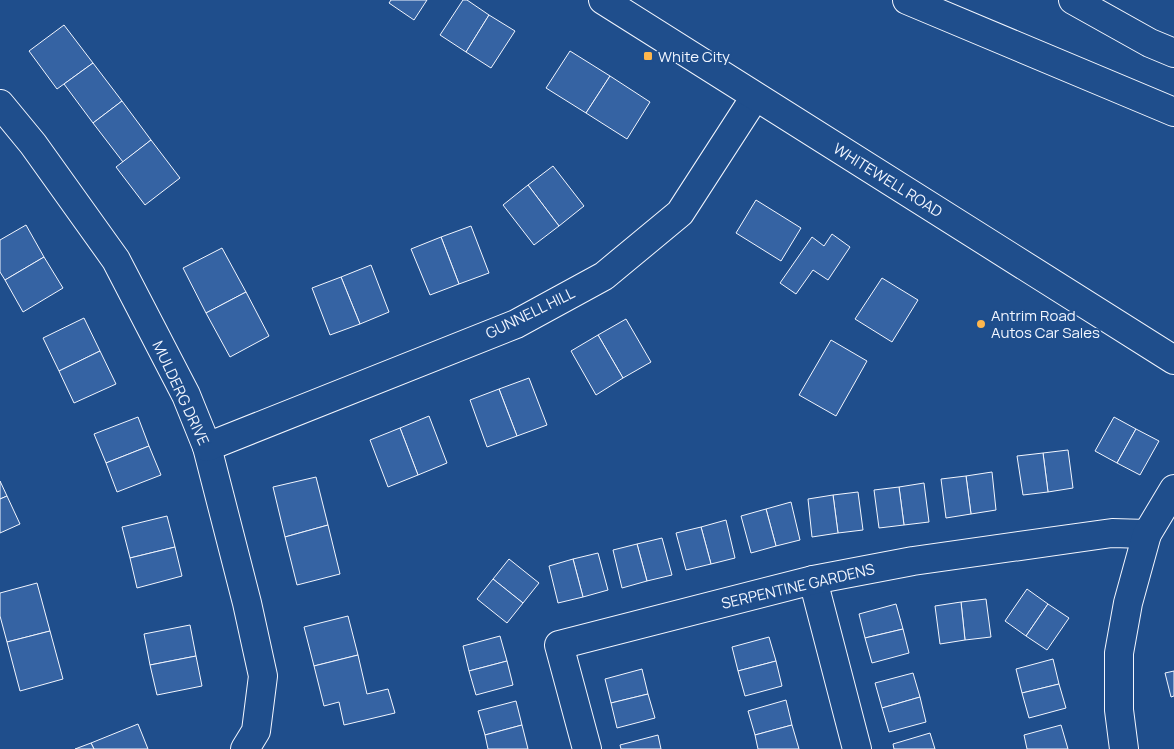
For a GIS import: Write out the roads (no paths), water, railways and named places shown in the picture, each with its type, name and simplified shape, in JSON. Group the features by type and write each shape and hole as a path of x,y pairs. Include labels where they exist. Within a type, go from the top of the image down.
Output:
{"main road":[{"name":"WHITEWELL ROAD","path":"603,0 1174,360"},
{"path":"907,0 1174,112"},
{"path":"1073,0 1150,43 1174,53"},
{"name":"GUNNELL HILL","path":"207,447 516,324 604,276 680,213 755,97"},
{"name":"MULDERG DRIVE","path":"0,104 33,144 116,260 186,395 207,447 247,603 263,676 256,731 245,749"},
{"path":"1124,749 1119,710 1120,653 1128,603 1147,534 1174,489"},
{"name":"SERPENTINE GARDENS","path":"587,749 559,645 813,580 913,561 1112,533 1147,534"},
{"path":"813,580 857,749"}],"place":[{"name":"White City","path":"648,56"},
{"name":"Antrim Road Autos Car Sales","path":"981,324"}]}
